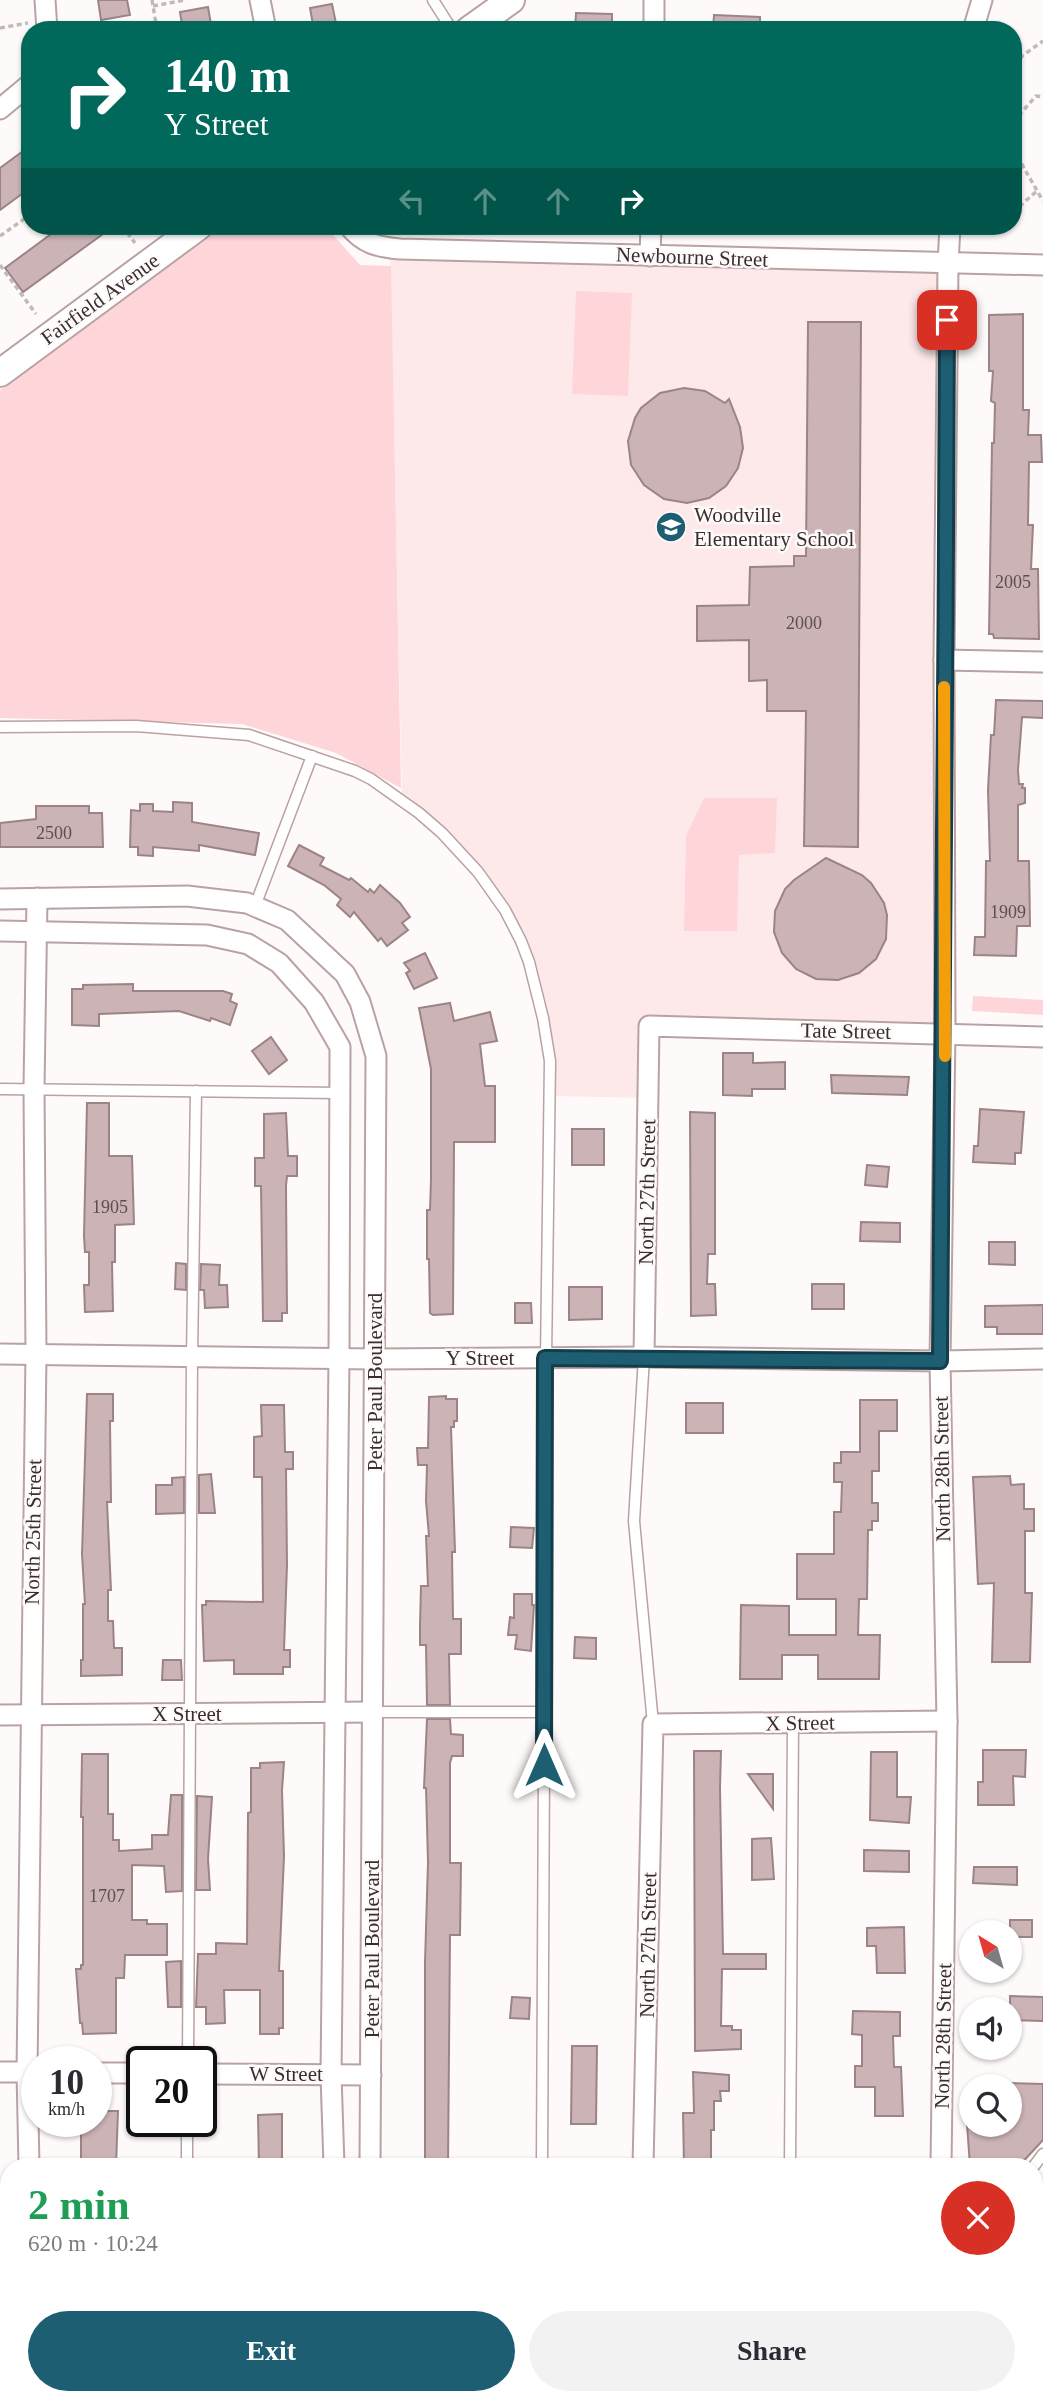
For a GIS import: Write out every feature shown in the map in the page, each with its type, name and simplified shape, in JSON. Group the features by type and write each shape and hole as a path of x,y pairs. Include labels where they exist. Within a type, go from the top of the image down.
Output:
{"main road":[{"path":"482,21 511,0"},
{"name":"Fairfield Avenue","path":"0,373 187,235"}],"street":[{"path":"40,21 45,0"},
{"path":"260,0 264,21"},
{"path":"654,0 654,21"},
{"path":"976,21 982,0"},
{"path":"0,109 21,92"},
{"name":"Newbourne Street","path":"357,235 363,241 379,247 400,249 1043,265"},
{"path":"650,256 651,235"},
{"name":"North 28th Street","path":"941,2158 947,1721 940,1361 945,1033 944,660 950,235"},
{"path":"944,660 1043,662"},
{"name":"Peter Paul Boulevard","path":"0,899 187,896 247,902 287,920 345,974 360,1002 376,1056 370,2158"},
{"name":"North 25th Street","path":"32,2046 30,1715 36,1354 34,1088 37,898"},
{"name":"Peter Paul Boulevard","path":"0,931 207,935 248,944 279,963 314,1003 340,1047 331,2075 334,2158"},
{"name":"Tate Street","path":"649,1026 1043,1037"},
{"name":"North 27th Street","path":"644,1357 649,1026"},
{"name":"Y Street","path":"0,1354 375,1359 1043,1359"},
{"name":"X Street","path":"0,1715 373,1712"},
{"name":"X Street","path":"653,1724 947,1721"},
{"name":"North 27th Street","path":"643,2158 653,1724"},
{"path":"0,2072 21,2072"},
{"name":"W Street","path":"217,2074 371,2075"},
{"name":"North 25th Street","path":"29,2158 30,2137"}],"lane":[{"path":"433,0 446,21"},
{"path":"0,727 136,726 249,735 372,779 434,827 478,872 505,910 521,941 543,1017 550,1062 545,1358 542,2158"},
{"path":"255,906 312,756"},
{"path":"0,1089 340,1093"},
{"path":"188,2046 196,1091"},
{"path":"644,1357 634,1521 653,1724"},
{"path":"373,1712 544,1712"},
{"path":"790,2158 793,1723"},
{"path":"187,2137 187,2158"}],"path":[{"path":"152,0 156,21"},
{"path":"153,6 185,0"},
{"path":"0,28 21,27"},
{"path":"1022,57 1043,41"},
{"path":"1022,112 1036,96 1043,97"},
{"path":"1022,165 1043,201"},
{"path":"1022,204 1037,191"},
{"path":"0,236 21,221"},
{"path":"129,235 135,243"},
{"path":"0,265 36,314"}],"shaded area":[{"path":"212,235 333,235 360,265 391,266 401,788 336,753 242,724 0,718 0,390"},
{"name":"Woodville Elementary School","path":"390,251 946,265 943,1035 649,1028 649,1098 553,1096 536,992 512,924 474,867 402,801"},
{"path":"576,291 632,293 628,396 572,394"},
{"path":"704,798 777,798 775,853 739,855 737,931 684,931 686,836"},
{"path":"973,996 1043,1000 1043,1015 972,1011"}],"building":[{"path":"98,0 127,0 130,15 101,20"},
{"path":"332,4 336,21 312,21 310,8"},
{"path":"208,7 210,21 182,21 180,12"},
{"path":"576,13 612,14 612,21 576,21"},
{"path":"714,15 760,17 760,21 714,21"},
{"path":"21,153 21,195 0,210 0,168"},
{"path":"50,235 102,235 23,292 5,268"},
{"path":"1023,314 1023,410 1029,410 1028,435 1041,435 1042,462 1029,462 1028,525 1033,525 1031,569 1038,569 1039,639 994,638 993,634 989,634 995,403 991,401 993,371 989,371 989,315"},
{"path":"808,322 861,322 858,847 804,846 806,711 767,711 767,680 749,681 749,640 697,641 697,606 749,605 750,567 794,566 794,556 806,556"},
{"path":"684,388 705,391 725,403 729,399 740,427 743,448 738,468 726,486 709,498 687,503 664,499 644,485 631,465 628,441 641,408 660,393"},
{"path":"996,700 1043,701 1043,718 1022,717 1018,770 1019,784 1023,784 1022,788 1025,788 1025,803 1018,805 1018,861 1029,861 1030,926 1017,926 1016,956 974,955 975,937 985,937 986,861 990,861 988,790"},
{"path":"173,802 192,803 192,822 259,833 255,855 199,845 199,851 153,847 153,856 138,855 138,847 130,847 131,810 140,811 140,804 153,804 153,811 173,812"},
{"path":"36,806 89,806 89,813 102,813 103,847 0,847 0,823 36,819"},
{"path":"299,845 324,858 320,865 349,880 351,878 368,892 370,889 374,893 380,885 400,903 410,917 402,923 408,930 387,946 381,938 378,941 354,912 350,917 337,905 341,899 324,885 288,866"},
{"path":"826,858 862,875 871,883 884,903 887,915 886,939 876,959 859,973 838,980 816,979 796,969 782,953 774,932 775,911 785,889"},
{"path":"425,953 437,978 414,989 406,973 410,971 404,963"},
{"path":"133,984 133,991 223,991 232,994 230,1001 237,1004 230,1025 179,1011 99,1014 99,1026 72,1025 72,989 83,989 83,985"},
{"path":"450,1003 454,1021 490,1012 497,1041 480,1044 485,1086 495,1086 495,1142 454,1142 453,1314 433,1315 430,1313 427,1259 427,1210 430,1210 431,1179 431,1069 419,1008"},
{"path":"271,1037 287,1060 269,1074 252,1051"},
{"path":"723,1053 753,1053 753,1063 785,1062 785,1089 752,1089 752,1096 723,1095"},
{"path":"831,1075 909,1077 907,1095 832,1093"},
{"path":"87,1103 109,1103 109,1156 132,1156 134,1224 115,1225 115,1262 112,1262 113,1311 85,1312 84,1285 89,1285 89,1252 85,1252 84,1236"},
{"path":"980,1109 1024,1112 1021,1153 1015,1153 1015,1164 973,1162 974,1146 978,1146"},
{"path":"690,1112 715,1113 715,1254 708,1254 707,1284 715,1284 716,1315 691,1316"},
{"path":"286,1113 288,1156 297,1156 297,1176 287,1176 286,1186 287,1313 282,1313 282,1321 263,1321 261,1186 255,1186 255,1158 264,1158 264,1114"},
{"path":"572,1129 604,1129 604,1165 572,1165"},
{"path":"867,1165 889,1167 887,1187 865,1185"},
{"path":"861,1222 900,1223 900,1242 860,1241"},
{"path":"989,1242 1015,1242 1015,1265 989,1264"},
{"path":"176,1263 186,1264 186,1290 175,1289"},
{"path":"201,1264 220,1265 219,1285 227,1285 228,1307 205,1308 204,1290 200,1290"},
{"path":"812,1284 844,1284 844,1309 812,1309"},
{"path":"569,1287 602,1287 602,1319 569,1320"},
{"path":"515,1303 531,1303 532,1323 515,1323"},
{"path":"1043,1305 1043,1334 997,1334 997,1327 985,1327 985,1306"},
{"path":"87,1394 113,1394 113,1421 110,1421 111,1502 107,1502 111,1590 108,1590 108,1621 113,1621 114,1648 122,1648 122,1675 81,1676 85,1604 82,1554"},
{"path":"446,1396 446,1399 457,1399 457,1421 454,1421 454,1427 451,1427 455,1552 452,1552 453,1619 461,1619 461,1654 449,1654 450,1705 427,1705 426,1645 420,1645 420,1626 421,1586 428,1586 427,1465 418,1465 417,1448 428,1448 429,1397"},
{"path":"860,1400 897,1400 897,1431 879,1431 879,1471 872,1471 872,1503 878,1503 878,1521 872,1521 872,1530 868,1530 867,1599 859,1599 858,1635 880,1635 879,1679 818,1679 818,1655 782,1655 782,1679 740,1679 741,1605 789,1606 789,1635 836,1635 836,1599 797,1599 797,1554 834,1554 834,1512 841,1512 842,1482 834,1482 834,1463 841,1463 841,1452 860,1452"},
{"path":"686,1403 723,1403 723,1433 686,1433"},
{"path":"261,1405 284,1405 285,1452 293,1452 293,1469 286,1469 284,1650 290,1650 290,1667 283,1667 283,1674 234,1674 234,1660 204,1661 202,1605 206,1605 206,1601 263,1602 262,1477 254,1477 254,1437 262,1436"},
{"path":"211,1474 215,1513 199,1513 199,1475"},
{"path":"1010,1476 1011,1485 1024,1484 1024,1509 1034,1509 1034,1531 1025,1531 1025,1593 1032,1593 1030,1662 992,1662 994,1583 978,1584 973,1477"},
{"path":"184,1477 184,1513 156,1514 156,1485 172,1485 172,1478"},
{"path":"511,1527 534,1528 532,1548 510,1547"},
{"path":"514,1594 532,1594 534,1605 531,1651 515,1649 517,1635 508,1635 510,1617 514,1618"},
{"path":"575,1637 596,1638 596,1659 574,1658"},
{"path":"163,1660 181,1660 182,1680 162,1680"},
{"path":"427,1719 450,1719 451,1734 463,1735 463,1756 452,1756 450,1763 450,1863 461,1863 460,1935 450,1935 448,2158 425,2158 428,1862 424,1788"},
{"path":"983,1750 1026,1750 1025,1777 1013,1776 1014,1805 978,1805 978,1782 983,1782"},
{"path":"694,1751 721,1751 723,1954 766,1954 766,1969 722,1969 721,2026 732,2026 732,2030 741,2030 741,2049 695,2051"},
{"path":"871,1752 897,1752 897,1797 911,1797 909,1823 870,1820"},
{"path":"82,1754 108,1754 108,1814 113,1814 113,1840 119,1840 119,1851 152,1849 152,1835 168,1835 171,1795 182,1795 182,1891 166,1892 164,1866 132,1865 132,1920 147,1920 147,1924 167,1924 167,1955 125,1955 124,1978 116,1978 116,2033 83,2034 80,2023 76,1969 81,1969 83,1965"},
{"path":"284,1762 284,1856 279,1971 283,1971 283,2028 279,2028 279,2034 260,2034 260,1990 224,1990 225,2023 206,2024 206,2007 196,2007 198,1954 216,1954 216,1943 247,1944 251,1768 260,1768 260,1763"},
{"path":"748,1774 773,1774 773,1809"},
{"path":"197,1796 212,1797 208,1859 210,1890 196,1890"},
{"path":"771,1838 774,1879 752,1880 752,1839"},
{"path":"864,1850 909,1851 909,1872 864,1871"},
{"path":"974,1867 1017,1867 1017,1885 973,1883"},
{"path":"1022,1920 1032,1920 1032,1937 1022,1937"},
{"path":"904,1927 905,1973 877,1973 876,1946 867,1946 867,1928"},
{"path":"181,1961 181,2007 168,2007 166,1962"},
{"path":"1010,1996 1043,1997 1043,2021 1022,2020 1022,1997"},
{"path":"512,1997 530,1998 529,2019 510,2018"},
{"path":"853,2011 900,2012 900,2036 893,2036 894,2067 901,2067 903,2116 875,2116 875,2087 855,2087 855,2066 862,2066 862,2035 852,2034"},
{"path":"572,2046 597,2046 596,2124 571,2124"},
{"path":"693,2072 729,2075 729,2091 720,2091 721,2101 714,2101 711,2158 684,2158 683,2113 694,2113"},
{"path":"1022,2083 1043,2084 1043,2140 1026,2158 969,2158 968,2137 1022,2137"},
{"path":"112,2111 118,2111 116,2158 81,2158 81,2137 112,2137"},
{"path":"282,2114 282,2158 259,2158 258,2115"}],"slow traffic":[{"path":"944,687 945,1056"}],"place":[{"name":"Woodville Elementary School","path":"671,527"}],"route":[{"path":"544,1765 545,1358 940,1361 945,1033 947,320"}]}
